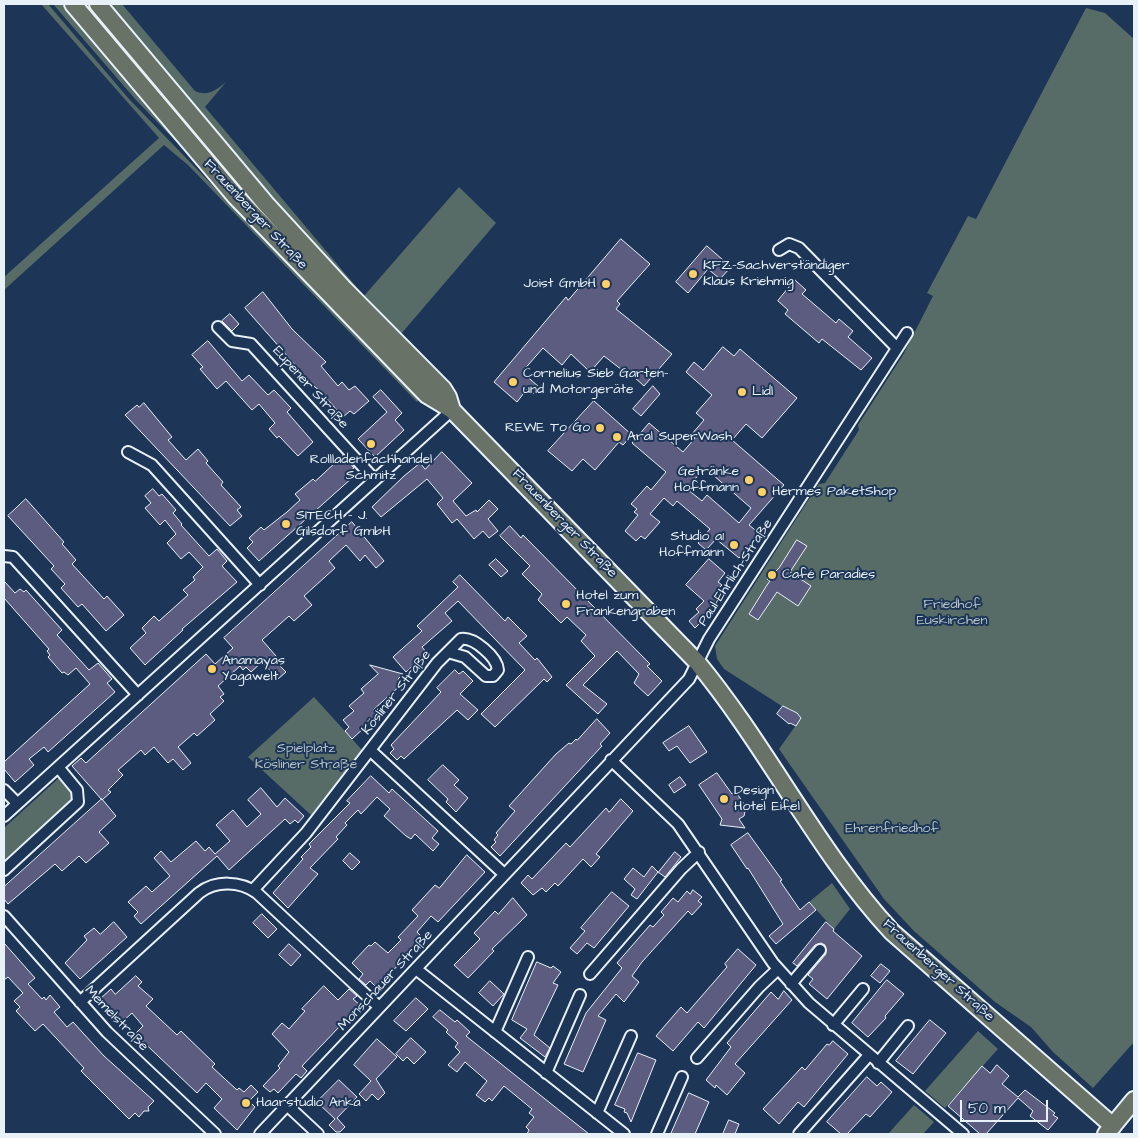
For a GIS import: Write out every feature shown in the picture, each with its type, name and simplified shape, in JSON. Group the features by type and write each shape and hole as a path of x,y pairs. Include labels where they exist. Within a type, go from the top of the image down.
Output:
{"main road":[{"name":"Frauenberger Straße","path":"73,4 236,198 427,395 452,410 697,662 877,916 1109,1130"},
{"name":"Frauenberger Straße","path":"98,4 266,204 344,289 443,390 448,397 452,410"},
{"path":"1109,1130 1134,1100"}],"street":[{"path":"778,250 789,244 800,248 898,348"},
{"name":"Eupener Straße","path":"218,327 232,341 251,344 375,480"},
{"name":"Paul-Ehrlich-Straße","path":"697,662 709,639 907,333"},
{"path":"4,816 452,410"},
{"path":"128,452 152,465 260,585"},
{"path":"4,556 13,557 138,694"},
{"name":"Kösliner Straße","path":"253,890 306,833 448,652 461,639 472,640 496,662 498,670 493,676 486,676 465,657 448,652"},
{"name":"Monschauer Straße","path":"260,1134 689,679 697,662"},
{"path":"370,750 504,874"},
{"path":"611,760 669,814 699,852 778,969 791,984 833,1025 963,1134"},
{"path":"4,870 78,802 77,790 58,767"},
{"path":"4,790 17,803"},
{"path":"590,974 680,869 699,852"},
{"path":"80,1002 204,890 214,885 230,883 253,890 379,1007"},
{"name":"Memelstraße","path":"4,916 114,1039 215,1134"},
{"path":"791,984 820,950"},
{"path":"495,1032 528,957"},
{"path":"416,969 624,1134"},
{"path":"696,1058 759,987 778,969"},
{"path":"833,1025 863,989"},
{"path":"546,1072 580,995"},
{"path":"878,1063 908,1026"},
{"path":"597,1113 631,1036"},
{"path":"799,1134 869,1055"},
{"path":"657,1134 682,1077"},
{"path":"288,1106 318,1134"}],"green space":[{"path":"41,4 48,4 129,99 419,399 417,402 188,165 164,145 4,290 4,277 159,138"},
{"path":"53,4 63,4 190,156 136,100"},
{"path":"81,4 88,4 224,166 294,244 241,193"},
{"path":"107,4 122,4 195,91 208,93 226,82 205,107 364,296 459,187 496,223 401,334 365,296 362,298 269,197"},
{"name":"Friedhof Euskirchen","path":"1086,8 1105,13 1134,39 1134,1042 1093,1088 1053,1052 1031,1027 995,1002 914,931 884,899 779,749 801,718 789,708 788,710 724,669 717,659 715,646 816,488 819,484 825,483 859,430 858,425 903,355 933,296 927,293 968,216 976,219"},
{"name":"Spielplatz Kösliner Straße","path":"314,697 362,750 311,815 248,757"},
{"path":"60,777 72,792 73,801 4,865 4,828"},
{"path":"832,883 850,909 834,929 809,902"},
{"path":"978,1031 998,1049 945,1108 925,1091"},
{"path":"914,1105 934,1122 923,1134 888,1134"}],"building":[{"path":"621,239 650,264 617,301 620,304 616,309 672,354 644,386 624,368 622,370 604,356 590,372 571,354 562,365 543,348 522,372 539,387 533,394 527,389 517,402 494,382 566,297 568,300"},
{"name":"KFZ-Sachverständiger Klaus Kriehmig","path":"707,246 731,267 720,279 708,269 688,293 676,282"},
{"path":"795,280 806,290 802,294 836,323 839,319 853,331 848,337 872,358 861,370 822,339 819,343 785,314 788,310 778,301"},
{"path":"263,292 292,329 326,362 321,366 338,386 342,382 349,390 355,386 369,401 354,414 350,411 343,417 321,392 310,383 307,386 293,370 297,367 245,308"},
{"path":"230,314 239,324 232,331 222,321"},
{"path":"208,341 242,381 249,375 268,395 274,390 291,408 287,412 313,442 298,456 279,436 277,438 269,429 275,423 259,404 252,410 226,381 217,389 200,369 203,367 192,355"},
{"path":"723,347 734,356 740,349 797,398 762,438 746,424 732,440 784,485 749,525 760,534 739,558 716,539 706,550 698,543 710,529 677,501 673,506 664,498 650,514 660,522 645,539 641,536 636,541 625,531 638,515 634,512 637,509 631,504 647,486 651,490 666,472 632,443 649,423 683,452 695,438 691,435 704,420 696,413 712,395 686,372 694,362 703,370","holes":["705,468 751,508 739,523 707,495 702,501 687,489"]},
{"path":"653,386 660,394 641,416 633,409"},
{"path":"381,390 402,413 395,420 404,430 375,457 358,439 387,412 373,397"},
{"path":"594,401 632,435 623,445 619,442 595,470 583,459 572,471 548,451"},
{"path":"144,403 172,437 168,440 186,460 198,449 208,461 206,463 223,482 221,485 241,507 237,510 242,516 230,526 125,415 137,405 139,407"},
{"path":"442,452 472,483 453,501 466,516 476,510 477,512 489,500 498,509 488,519 498,531 489,538 483,531 474,539 457,519 452,523 437,504 443,498 427,479 381,517 372,507 420,463 425,469"},
{"path":"343,456 354,468 348,473 352,478 259,561 247,548 253,542 249,538 261,527 264,530 287,512 300,500 295,494 313,479 315,481"},
{"path":"153,489 159,496 162,494 176,510 173,513 181,525 209,556 217,549 227,561 222,566 237,582 182,629 145,665 130,648 146,633 142,628 154,616 159,621 188,595 183,590 195,580 193,577 203,567 189,552 181,559 167,543 176,534 165,520 160,525 145,508 151,503 145,496"},
{"path":"26,499 64,542 62,544 76,560 72,564 104,599 107,596 124,615 106,631 82,604 78,607 61,588 65,584 51,569 54,566 8,516"},
{"path":"352,522 384,561 376,568 365,555 360,561 346,545 329,561 335,568 304,596 312,605 294,621 289,616 262,640 283,664 280,666 286,672 278,679 262,662 251,672 246,667 243,670 240,666 218,686 224,694 220,697 224,701 210,714 215,720 197,736 194,733 178,747 191,763 183,770 173,759 168,763 154,747 145,755 141,750 118,770 123,775 108,790 111,792 102,800 72,766 81,758 86,763 206,654 215,664 233,648 224,638"},
{"path":"510,526 521,538 523,535 650,664 647,666 662,681 648,696 634,683 639,674 617,651 583,685 607,704 598,714 566,685 595,656 581,641 586,635 567,617 561,623 538,600 542,594 522,574 530,566 500,536"},
{"path":"797,540 807,546 790,572 811,586 798,606 777,592 758,620 749,614 770,581 767,579 773,571 775,572 779,568"},
{"path":"496,559 508,571 501,577 489,565"},
{"path":"709,559 725,573 718,582 722,585 719,588 723,592 710,607 713,610 695,628 689,621 699,612 696,609 704,601 686,585"},
{"path":"460,575 505,621 508,617 527,636 519,643 535,660 537,658 552,677 547,682 544,679 495,727 481,714 525,670 458,601 445,613 452,621 422,647 427,653 406,672 393,657 422,631 417,626 458,587 453,582"},
{"path":"4,581 15,593 20,589 24,592 26,590 62,630 57,635 89,670 98,663 112,679 107,683 115,692 48,752 44,747 29,759 34,765 15,782 4,769 4,762 90,684 76,668 68,675 64,672 62,673 48,657 50,655 47,651 49,649 4,598"},
{"path":"370,665 403,674 398,679 402,684 373,710 378,715 352,739 345,731 349,727 343,720 354,711 349,706 364,693 361,689 378,674"},
{"path":"455,670 459,674 463,671 473,681 460,694 478,710 468,720 457,710 404,759 401,756 397,760 390,753 394,749 391,745 441,692 437,688"},
{"path":"783,706 797,713 801,718 796,726 789,724 777,714"},
{"path":"597,719 610,733 600,744 602,746 500,856 491,847 496,842 494,840 498,835 496,833 515,811 509,806 556,754 569,743 571,744 577,740"},
{"path":"689,726 707,752 690,763 677,746 669,751 663,743"},
{"path":"443,765 459,780 454,785 468,798 456,812 446,802 448,799 428,780"},
{"name":"Design Hotel Eifel","path":"717,773 732,794 736,792 746,807 744,816 739,819 745,828 720,825 722,819 699,785"},
{"path":"371,776 389,793 392,789 438,831 432,838 439,844 433,851 415,834 411,839 406,836 384,816 390,809 377,797 361,814 358,810 345,823 347,825 336,837 338,839 310,868 318,874 288,908 273,893 303,859 301,857 311,847 309,844 350,803 347,801"},
{"path":"680,777 686,785 674,793 669,785"},
{"path":"261,788 277,807 285,798 304,816 298,823 295,820 290,824 285,819 229,870 217,856 141,924 134,916 138,912 128,902 146,886 152,892 170,876 154,858 161,851 171,862 196,841 205,851 209,847 215,854 230,841 216,825 233,810 247,827 261,814 248,800"},
{"path":"102,799 116,816 99,832 109,843 86,863 79,856 62,871 55,864 8,904 4,899 4,887"},
{"path":"621,799 633,811 596,854 600,857 591,867 583,859 558,886 555,883 546,892 542,888 533,895 521,883 528,875 532,879 566,843 570,847 606,808 609,812"},
{"path":"748,833 782,880 780,881 800,910 809,902 816,910 776,944 769,936 783,924 748,868 731,845"},
{"path":"675,852 681,857 665,877 658,872"},
{"path":"350,853 360,862 352,870 343,861"},
{"path":"467,855 485,872 438,922 431,916 417,932 423,938 377,988 370,981 366,985 359,979 363,974 352,963 369,945 371,946 375,942 388,953 401,940 398,937 418,916 412,910 435,885 439,888"},
{"path":"652,866 658,872 637,899 631,895 635,889 624,879 633,868 644,877"},
{"path":"693,890 702,897 698,901 702,904 692,915 688,911 642,962 632,976 639,982 624,1002 616,994 598,1016 606,1020 583,1072 564,1064 586,1013 622,968 617,963 650,925 653,927 664,915 661,912 673,898 678,902 687,891 690,894"},
{"path":"612,892 629,906 594,948 587,943 577,954 570,948 585,931 581,928"},
{"path":"513,898 527,915 492,949 494,951 468,978 454,965 480,939 474,933 495,911 498,914"},
{"path":"262,914 277,929 268,938 253,923"},
{"path":"114,922 127,937 80,979 65,963 87,940 84,936 94,928 100,934"},
{"path":"826,922 834,929 833,931 862,956 827,999 809,984 813,979 808,975 826,954 825,945 821,943 815,945 797,966 793,963"},
{"path":"4,943 35,978 28,984 42,999 44,997 46,1000 50,995 60,1007 54,1012 67,1027 73,1022 104,1056 154,1101 148,1107 149,1111 144,1111 139,1117 135,1113 129,1119 81,1071 84,1068 43,1024 35,1031 16,1011 20,1007 14,1001 23,993 8,977 4,980"},
{"path":"289,944 301,955 291,966 279,955"},
{"path":"738,949 756,965 704,1028 698,1022 673,1051 656,1036 681,1007 687,1013 727,967 725,964"},
{"path":"537,962 551,968 553,966 561,972 553,983 558,985 534,1035 550,1048 545,1057 520,1038 527,1029 512,1020"},
{"path":"881,964 890,971 880,983 871,976"},
{"path":"136,976 142,982 138,986 153,999 146,1006 177,1035 181,1031 215,1064 212,1067 237,1090 239,1088 244,1092 251,1085 258,1092 249,1101 255,1107 237,1130 214,1108 222,1099 206,1083 197,1093 135,1034 143,1026 132,1013 122,1022 101,998 111,989 115,994"},
{"path":"887,980 904,994 885,1016 886,1018 868,1037 852,1023"},
{"path":"490,981 504,994 493,1006 479,993"},
{"path":"324,986 338,1000 349,989 357,996 353,999 360,1005 302,1066 307,1071 301,1078 296,1074 278,1093 274,1089 270,1092 263,1086 280,1068 278,1066 289,1052 272,1034 282,1023 289,1029 305,1011 302,1009"},
{"path":"784,991 792,1000 735,1064 745,1073 727,1095 716,1085 715,1088 706,1080 731,1047 727,1043 771,992 778,999"},
{"path":"416,998 428,1009 406,1031 394,1021"},
{"path":"440,1010 455,1022 457,1020 470,1032 466,1036 589,1134 527,1134 529,1130 526,1127 534,1117 529,1113 532,1109 504,1086 492,1101 489,1098 485,1102 476,1095 487,1081 465,1062 457,1072 448,1065 460,1052 455,1047 458,1043 446,1032 448,1030 433,1017"},
{"path":"930,1020 946,1033 913,1074 896,1061"},
{"path":"411,1038 426,1052 414,1064 407,1057 403,1061 396,1054"},
{"path":"377,1039 397,1057 376,1079 385,1093 378,1100 372,1094 366,1101 359,1094 371,1081 354,1065"},
{"path":"833,1041 848,1054 804,1107 798,1102 779,1124 763,1109 802,1067 805,1070 827,1044 829,1045"},
{"path":"638,1053 656,1060 631,1122 627,1113 624,1112 625,1109 615,1105"},
{"path":"997,1065 1009,1076 1002,1084 1018,1097 1025,1090 1055,1113 1053,1115 1058,1118 1048,1130 1030,1116 1033,1111 1018,1098 986,1134 980,1134 948,1106 982,1066 990,1073"},
{"path":"867,1077 877,1086 881,1082 892,1092 870,1117 866,1114 847,1134 841,1134 827,1122"},
{"path":"339,1080 357,1097 337,1118 345,1127 340,1132 336,1132 329,1125 335,1119 317,1102"},
{"path":"689,1093 709,1102 695,1134 671,1134"},
{"path":"729,1120 739,1124 735,1134 723,1134"}],"place":[{"name":"KFZ-Sachverständiger Klaus Kriehmig","path":"693,274"},
{"name":"Joist GmbH","path":"606,284"},
{"name":"Cornelius Sieb Garten- und Motorgeräte","path":"513,382"},
{"name":"Lidl","path":"742,392"},
{"name":"REWE To Go","path":"600,428"},
{"name":"Aral SuperWash","path":"617,437"},
{"name":"Rollladenfachhandel Schmitz","path":"371,444"},
{"name":"Getränke Hoffmann","path":"749,480"},
{"name":"Hermes PaketShop","path":"762,492"},
{"name":"SITECH - J. Gilsdorf GmbH","path":"286,524"},
{"name":"Studio a1 Hoffmann","path":"734,545"},
{"name":"Café Paradies","path":"772,575"},
{"name":"Hotel zum Frankengraben","path":"566,604"},
{"name":"Anamayas Yogawelt","path":"212,669"},
{"name":"Design Hotel Eifel","path":"724,799"},
{"name":"Haarstudio Anka","path":"246,1103"}],"park label":[{"name":"Ehrenfriedhof","path":"892,829"}]}
